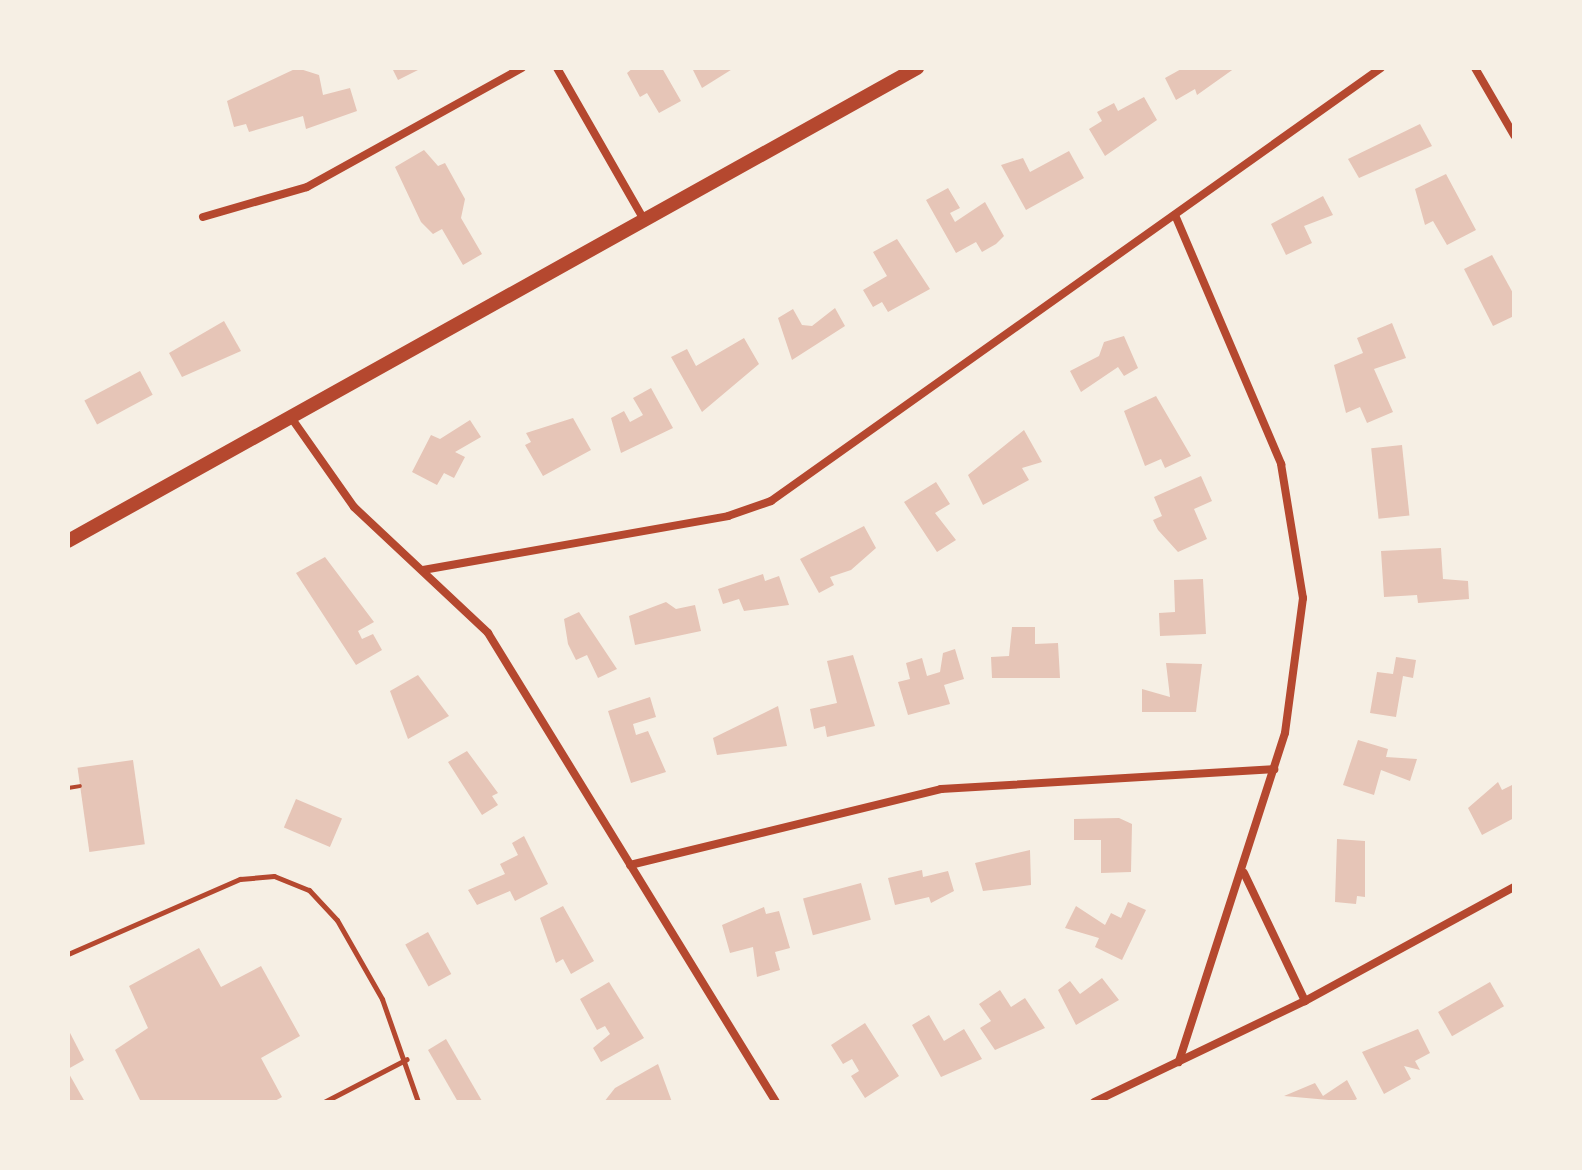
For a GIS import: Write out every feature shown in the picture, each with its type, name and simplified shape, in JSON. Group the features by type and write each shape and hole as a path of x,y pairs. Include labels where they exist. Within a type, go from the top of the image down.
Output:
{"main road":[{"path":"68,541 917,68"}],"street":[{"path":"203,217 307,187 522,68"},
{"path":"557,68 644,220"},
{"path":"423,570 766,504 1381,68"},
{"path":"1475,68 1514,135"},
{"path":"1175,215 1275,446 1296,526 1303,598 1299,671 1274,769 1244,872 1179,1062"},
{"path":"290,416 354,507 488,633 776,1102"},
{"path":"630,865 941,789 1274,769"},
{"path":"1244,872 1305,1001"},
{"path":"1094,1102 1305,1001 1514,887"}],"lane":[{"path":"68,954 240,879 274,876 309,890 337,920 407,1059 418,1102"},
{"path":"324,1102 407,1059"}],"path":[{"path":"68,788 80,786"}],"building":[{"path":"297,68 319,75 323,95 350,88 357,111 306,129 303,116 249,132 246,124 234,127 227,101"},
{"path":"392,68 422,68 398,80"},
{"path":"633,68 662,68 681,101 659,113 647,93 640,97 627,73"},
{"path":"692,68 734,68 702,88"},
{"path":"1183,68 1235,68 1197,95 1195,89 1176,100 1165,78"},
{"path":"1144,97 1157,120 1105,156 1089,129 1102,121 1097,112 1114,103 1118,111"},
{"path":"1420,124 1432,146 1359,178 1348,159"},
{"path":"424,150 438,166 445,163 465,199 461,218 482,254 463,265 442,229 433,234 421,222 395,167"},
{"path":"1069,151 1084,178 1026,210 1001,165 1023,158 1030,172"},
{"path":"1446,174 1476,230 1447,245 1433,221 1425,225 1415,189"},
{"path":"948,188 960,208 950,213 955,222 985,202 1004,236 996,244 982,252 976,242 956,253 926,200"},
{"path":"1323,196 1333,215 1304,226 1312,243 1286,255 1271,224"},
{"path":"897,239 930,289 888,312 882,302 873,307 863,290 887,276 873,252"},
{"path":"1492,255 1514,295 1514,316 1493,326 1464,269"},
{"path":"835,308 845,326 792,360 778,318 793,309 802,325 812,326"},
{"path":"224,321 241,351 182,377 169,353"},
{"path":"1392,323 1406,358 1374,369 1393,412 1367,423 1360,407 1346,413 1334,365 1363,353 1357,338"},
{"path":"1124,336 1138,368 1124,376 1118,367 1081,392 1070,371 1099,356 1104,342"},
{"path":"744,338 759,364 702,412 671,357 687,349 696,366"},
{"path":"140,371 153,395 97,424 84,401"},
{"path":"651,388 673,428 621,453 611,418 624,411 630,422 643,415 633,398"},
{"path":"1156,396 1191,456 1165,468 1161,459 1145,466 1124,411"},
{"path":"573,418 591,450 543,476 525,445 531,442 526,433"},
{"path":"470,420 481,437 455,452 465,457 454,478 444,473 437,485 412,472 431,435 440,439"},
{"path":"1024,430 1042,462 1022,468 1029,480 983,505 968,475"},
{"path":"1402,445 1409,516 1379,519 1371,448"},
{"path":"1201,476 1212,501 1194,509 1207,539 1178,552 1153,520 1162,516 1154,497"},
{"path":"936,482 950,504 935,513 956,540 937,552 904,502"},
{"path":"864,526 876,548 851,570 830,577 834,585 819,593 800,559"},
{"path":"1441,548 1443,579 1468,581 1469,599 1418,603 1417,595 1384,597 1381,551"},
{"path":"325,557 374,622 358,631 362,639 373,634 382,650 356,665 296,573"},
{"path":"763,574 765,581 779,576 789,605 744,611 739,599 723,604 718,589"},
{"path":"1203,579 1206,634 1160,636 1159,613 1175,612 1174,580"},
{"path":"666,602 676,609 695,605 701,631 635,645 629,616"},
{"path":"579,612 617,669 598,678 587,655 576,660 568,644 564,619"},
{"path":"1012,627 1035,627 1035,644 1058,643 1060,678 992,678 991,657 1009,656"},
{"path":"955,649 964,679 944,685 950,704 908,715 898,682 910,679 906,663 922,658 927,676 940,672 943,653"},
{"path":"853,655 875,726 827,737 825,726 814,729 810,709 837,703 827,661"},
{"path":"1396,657 1416,660 1413,678 1403,676 1396,717 1370,713 1377,672 1393,674"},
{"path":"1166,663 1202,664 1196,712 1142,712 1142,689 1170,697"},
{"path":"418,675 449,716 408,739 390,691"},
{"path":"650,697 656,717 633,724 636,735 648,731 666,772 631,783 608,711"},
{"path":"778,706 787,746 717,755 713,738"},
{"path":"1358,740 1388,749 1386,757 1417,759 1410,781 1381,770 1374,795 1343,785"},
{"path":"467,751 498,793 492,796 498,805 482,815 448,762"},
{"path":"133,760 145,844 89,852 78,768"},
{"path":"1498,782 1502,790 1514,784 1514,818 1482,835 1468,808"},
{"path":"296,799 342,819 330,847 284,828"},
{"path":"1119,818 1132,824 1131,872 1101,873 1101,840 1074,840 1074,819"},
{"path":"524,836 548,884 515,901 510,891 477,905 468,890 505,874 500,864 518,855 512,843"},
{"path":"1337,839 1365,841 1365,897 1357,896 1356,904 1335,902"},
{"path":"1030,850 1031,885 983,891 975,863"},
{"path":"922,870 923,877 948,871 954,891 931,903 929,897 895,905 888,878"},
{"path":"861,883 871,920 813,935 803,899"},
{"path":"1128,902 1146,910 1122,960 1095,947 1099,938 1065,928 1076,906 1105,925 1111,913 1121,918"},
{"path":"563,906 594,961 571,974 563,959 556,963 540,918"},
{"path":"764,907 766,914 779,911 790,948 775,952 780,970 757,977 753,947 730,953 722,925"},
{"path":"428,932 451,974 429,987 405,945"},
{"path":"199,948 221,987 261,966 300,1036 261,1058 282,1097 273,1102 141,1102 115,1050 148,1028 129,986"},
{"path":"1102,978 1119,1000 1076,1025 1058,990 1070,981 1080,994"},
{"path":"609,982 644,1038 601,1062 593,1048 610,1034 605,1026 597,1030 580,999"},
{"path":"1490,982 1504,1006 1452,1036 1438,1012"},
{"path":"1000,990 1011,1007 1025,998 1045,1028 995,1050 980,1028 991,1021 979,1004"},
{"path":"929,1015 944,1041 964,1029 982,1059 941,1077 912,1025"},
{"path":"865,1023 899,1076 865,1098 851,1076 859,1071 852,1059 843,1064 831,1045"},
{"path":"68,1029 84,1060 68,1069"},
{"path":"1418,1029 1430,1053 1415,1061 1420,1070 1404,1066 1411,1079 1384,1094 1362,1052"},
{"path":"446,1039 482,1101 458,1102 428,1050"},
{"path":"658,1064 672,1102 604,1102 615,1088"},
{"path":"68,1072 85,1102 68,1102"},
{"path":"1347,1080 1357,1099 1351,1102 1284,1096 1315,1083 1323,1096"}]}
